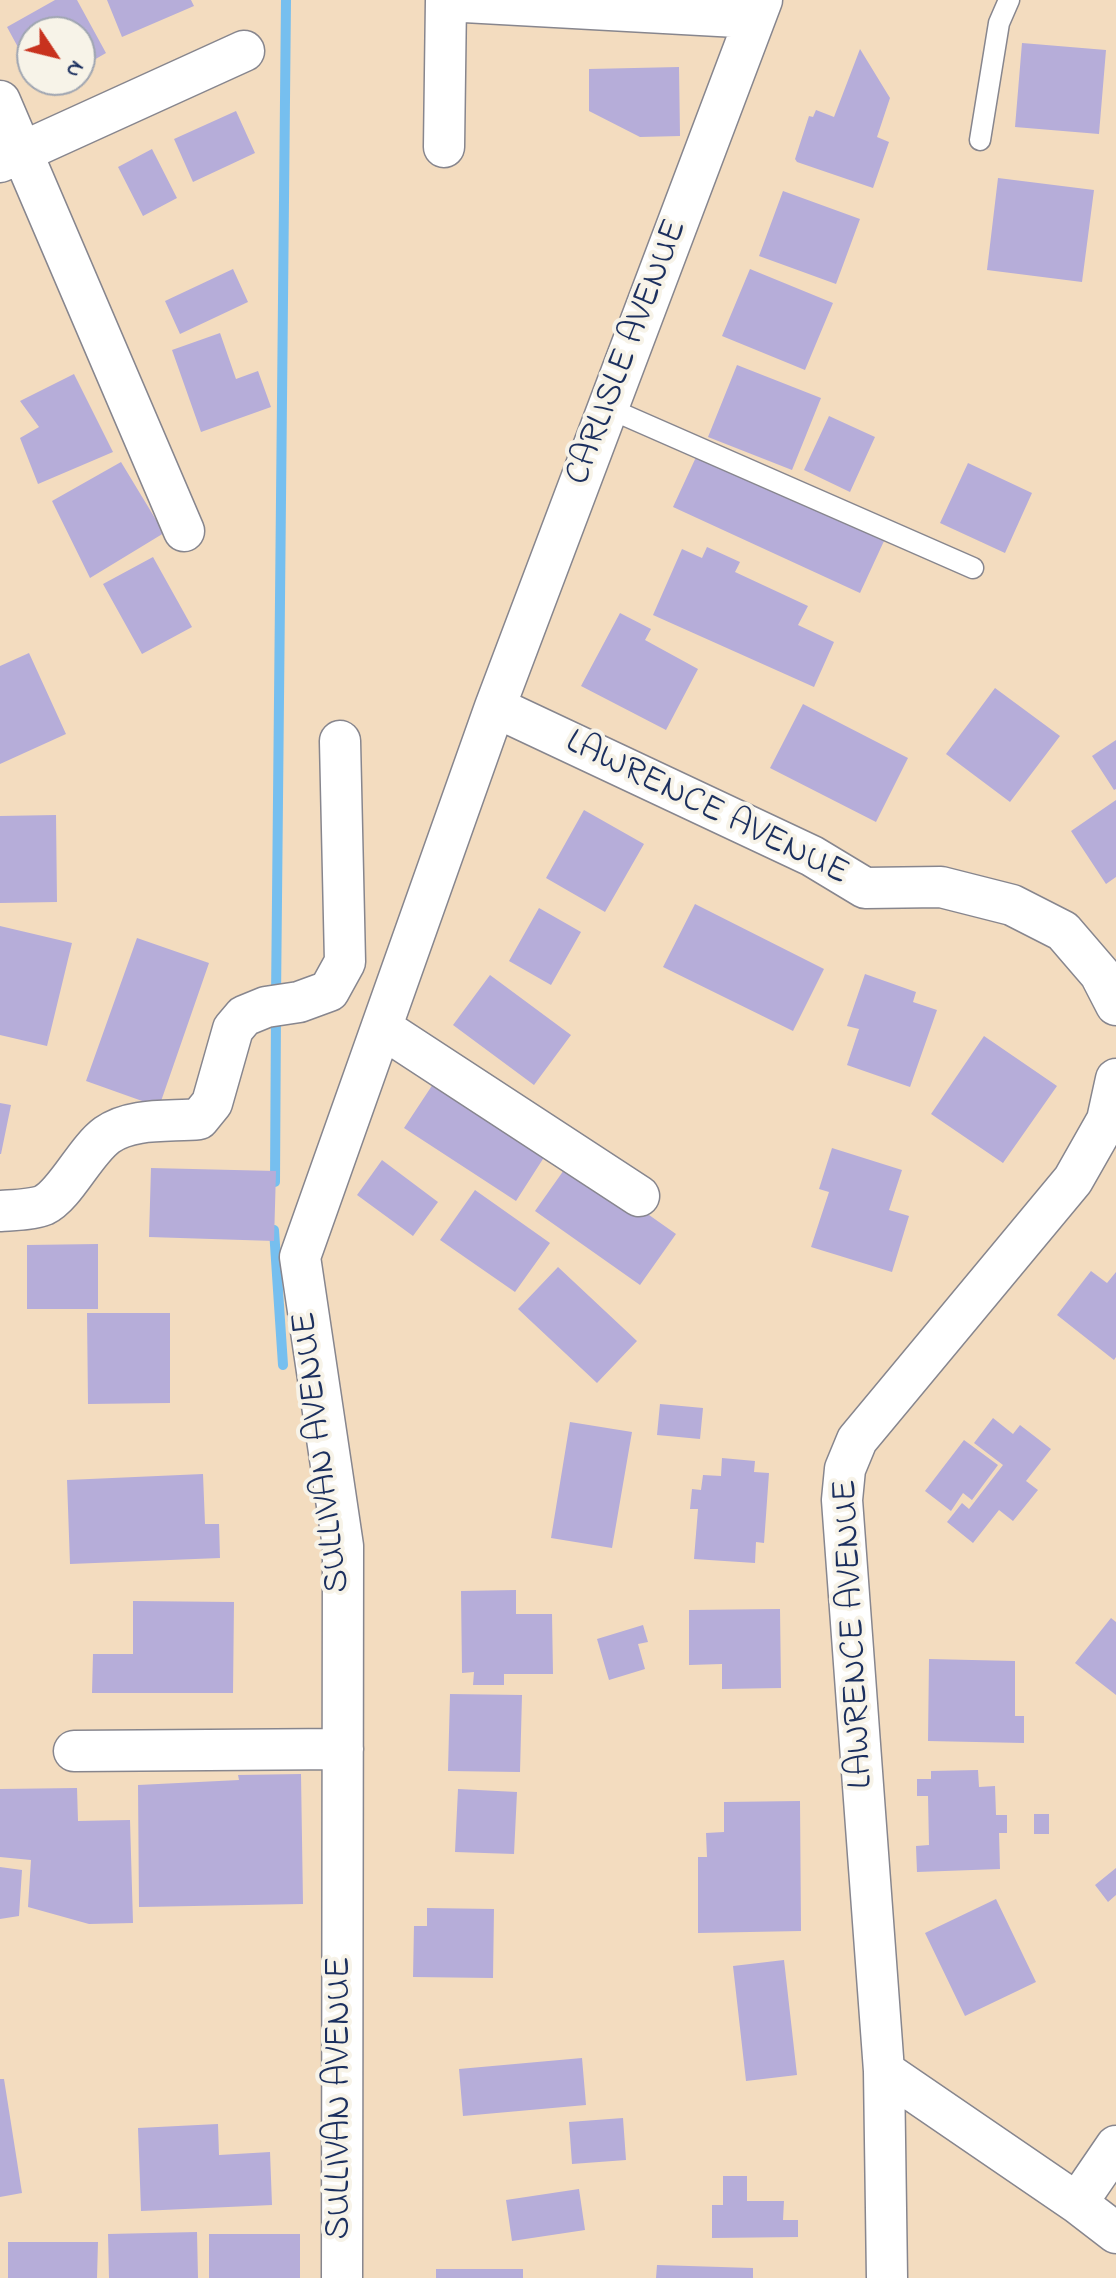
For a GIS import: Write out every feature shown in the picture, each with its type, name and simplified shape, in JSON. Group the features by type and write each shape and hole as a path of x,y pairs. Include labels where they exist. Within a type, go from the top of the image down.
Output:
{"street":[{"path":"444,147 446,1 759,9"},
{"name":"CARLISLE AVENUE","path":"495,707 759,9"},
{"path":"12,156 244,51"},
{"path":"0,101 12,156 184,531"},
{"name":"SULLIVAN AVENUE","path":"342,2278 343,1546 300,1257 495,707"},
{"name":"LAWRENCE AVENUE","path":"495,707 812,856 865,888 941,887 1012,905 1063,931 1100,974 1116,1005"},
{"path":"0,1211 44,1205 59,1192 82,1161 108,1134 140,1123 199,1119 212,1103 233,1029 244,1016 329,991 345,962 340,741"},
{"path":"345,929 403,966"},
{"path":"382,1028 639,1196"},
{"name":"LAWRENCE AVENUE","path":"887,2278 884,2071 842,1500 845,1469 857,1440 1073,1180 1107,1120 1116,1079"},
{"path":"74,1751 343,1749"},
{"path":"884,2071 1116,2233"},
{"path":"1077,2203 1116,2146"}],"lane":[{"path":"980,140 999,23 1009,0"},
{"path":"608,408 973,568"}],"building":[{"path":"55,0 77,0 86,16 27,16"},
{"path":"107,0 191,0 194,6 122,37"},
{"path":"16,22 16,44 7,27"},
{"path":"96,35 106,53 96,59"},
{"path":"1022,43 1106,50 1099,134 1015,127"},
{"path":"860,49 890,98 877,137 889,142 873,188 795,159 809,116 813,117 816,110 834,117"},
{"path":"679,67 680,136 640,137 589,111 589,69"},
{"path":"236,111 255,153 193,182 174,139"},
{"path":"152,149 177,198 143,216 118,167"},
{"path":"998,178 1094,190 1082,282 987,270"},
{"path":"783,191 860,219 836,284 759,256"},
{"path":"233,269 248,302 180,334 165,301"},
{"path":"750,269 833,303 805,370 722,336"},
{"path":"220,333 236,379 258,371 271,407 201,432 172,350"},
{"path":"737,365 821,398 792,470 708,437"},
{"path":"74,374 113,452 38,484 20,438 39,427 20,401"},
{"path":"829,416 875,437 850,492 804,470"},
{"path":"697,455 884,541 860,593 673,507"},
{"path":"121,462 164,533 90,578 52,501"},
{"path":"968,463 1032,493 1005,553 940,523"},
{"path":"707,547 740,562 735,572 808,606 798,625 834,642 814,687 653,615 682,549 702,558"},
{"path":"153,557 192,627 142,654 103,584"},
{"path":"620,613 651,629 645,640 698,669 666,730 581,686"},
{"path":"29,653 66,734 0,764 0,666"},
{"path":"995,688 1060,736 1010,802 946,754"},
{"path":"803,704 908,758 876,822 770,768"},
{"path":"1116,740 1116,789 1114,790 1092,756"},
{"path":"1116,800 1116,877 1106,884 1071,831"},
{"path":"584,810 644,844 605,912 546,878"},
{"path":"56,815 57,902 0,903 0,816"},
{"path":"695,904 824,969 793,1031 663,967"},
{"path":"539,908 581,932 551,985 509,961"},
{"path":"0,926 72,943 47,1046 0,1035"},
{"path":"137,938 209,963 159,1107 86,1081"},
{"path":"865,974 916,992 913,1002 937,1010 910,1087 847,1065 859,1029 847,1026"},
{"path":"490,975 571,1035 534,1085 453,1025"},
{"path":"984,1036 1057,1086 1003,1163 931,1114"},
{"path":"439,1075 550,1148 516,1201 404,1128"},
{"path":"0,1103 11,1105 1,1154 0,1154"},
{"path":"832,1148 902,1170 889,1210 909,1216 892,1272 811,1247 829,1192 819,1189"},
{"path":"382,1160 438,1202 413,1236 357,1195"},
{"path":"571,1160 676,1234 640,1285 535,1211"},
{"path":"151,1168 276,1171 274,1241 149,1237"},
{"path":"475,1190 550,1243 515,1292 440,1240"},
{"path":"98,1244 98,1309 27,1309 27,1245"},
{"path":"558,1267 637,1341 597,1383 518,1309"},
{"path":"1091,1271 1107,1283 1116,1272 1114,1360 1057,1315"},
{"path":"87,1313 170,1313 170,1403 88,1404"},
{"path":"660,1404 703,1408 700,1439 657,1435"},
{"path":"993,1418 1013,1434 1020,1425 1051,1449 1026,1481 1038,1490 1013,1521 999,1510 973,1543 947,1522 962,1503 969,1509 1003,1465 974,1443"},
{"path":"570,1422 632,1432 612,1548 551,1538"},
{"path":"964,1440 998,1465 972,1500 963,1493 951,1511 925,1491"},
{"path":"722,1458 755,1461 754,1472 769,1473 764,1543 756,1542 755,1563 694,1559 698,1509 690,1509 692,1489 701,1490 703,1475 721,1476"},
{"path":"203,1474 205,1524 219,1524 220,1558 70,1564 67,1480"},
{"path":"516,1590 516,1614 552,1614 553,1674 504,1674 504,1685 473,1685 474,1672 462,1673 461,1591"},
{"path":"133,1601 234,1602 233,1693 92,1693 93,1654 133,1654"},
{"path":"780,1609 781,1688 722,1689 722,1664 689,1665 689,1610"},
{"path":"1111,1618 1116,1622 1116,1695 1075,1663"},
{"path":"643,1625 648,1642 638,1644 645,1669 609,1680 597,1639"},
{"path":"929,1659 1015,1661 1015,1716 1024,1716 1024,1743 928,1741"},
{"path":"450,1694 522,1695 520,1772 448,1771"},
{"path":"978,1770 979,1787 995,1786 996,1815 1007,1815 1007,1833 999,1833 1000,1869 917,1872 916,1846 929,1845 928,1796 917,1796 917,1779 931,1779 931,1771"},
{"path":"301,1774 303,1904 139,1907 138,1785 239,1780 238,1775"},
{"path":"77,1788 78,1821 130,1820 133,1923 89,1924 28,1907 31,1860 0,1857 0,1789"},
{"path":"458,1789 517,1792 514,1854 455,1852"},
{"path":"800,1801 801,1931 698,1933 698,1857 707,1857 706,1833 724,1832 724,1802"},
{"path":"1034,1814 1049,1814 1049,1834 1034,1834"},
{"path":"0,1867 22,1870 19,1916 0,1919"},
{"path":"1116,1868 1116,1895 1108,1902 1095,1885"},
{"path":"996,1899 1036,1982 965,2016 925,1933"},
{"path":"427,1908 494,1909 493,1978 413,1977 414,1926 427,1926"},
{"path":"784,1960 797,2075 746,2081 733,1966"},
{"path":"582,2058 586,2105 463,2116 459,2069"},
{"path":"0,2079 4,2079 22,2193 0,2197"},
{"path":"623,2118 626,2160 572,2164 569,2122"},
{"path":"218,2124 219,2155 270,2152 272,2205 141,2211 138,2128"},
{"path":"723,2176 747,2176 747,2201 784,2201 783,2220 798,2220 798,2237 712,2238 712,2205 723,2205"},
{"path":"579,2189 585,2230 512,2241 506,2200"},
{"path":"197,2232 198,2278 109,2278 108,2234"},
{"path":"209,2234 300,2234 300,2278 209,2278"},
{"path":"8,2242 98,2242 97,2278 8,2278"},
{"path":"657,2265 753,2268 753,2278 656,2278"},
{"path":"436,2269 523,2269 523,2278 436,2278"}],"waterway":[{"path":"276,998 286,0"},
{"path":"275,1182 276,1014"},
{"path":"274,1230 283,1365"}]}
